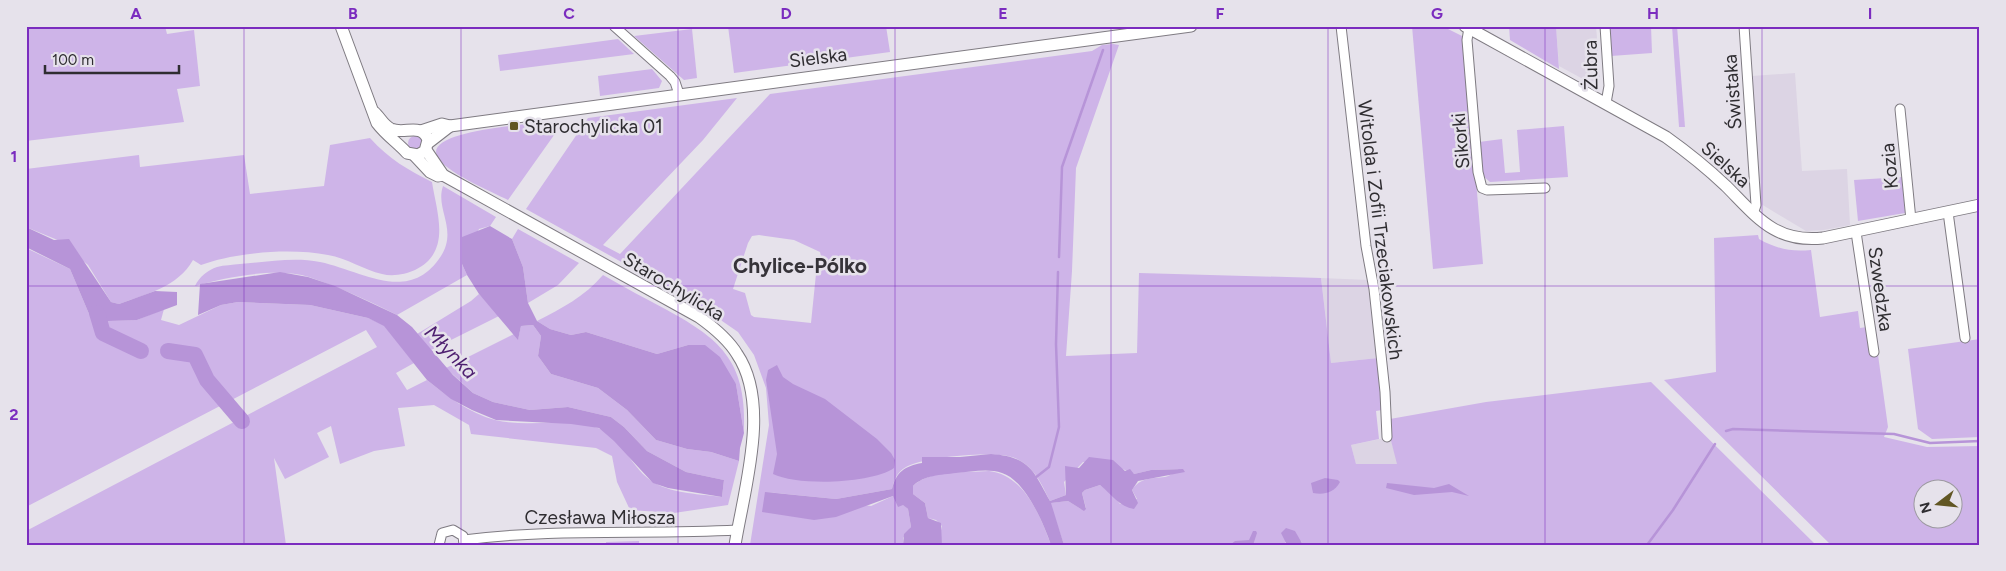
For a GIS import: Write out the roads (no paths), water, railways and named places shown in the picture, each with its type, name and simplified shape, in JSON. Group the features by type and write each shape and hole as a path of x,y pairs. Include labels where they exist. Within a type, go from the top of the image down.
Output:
{"street":[{"name":"Starochylicka","path":"340,26 374,112 375,120 383,132 402,146 407,153 415,156 430,172 438,176 443,175"},
{"path":"614,26 670,76 675,82 679,94"},
{"name":"Sielska","path":"422,131 442,124 450,126 1191,26"},
{"name":"Witolda i Zofii Trzeciakowskich","path":"1341,26 1366,246 1374,289 1385,392 1386,438"},
{"name":"Żubra","path":"1605,26 1609,86 1606,102"},
{"name":"Świstaka","path":"1744,26 1756,205 1753,214"},
{"name":"Sielska","path":"1467,27 1606,102 1680,147 1772,230 1794,238 1811,240 1980,205"},
{"name":"Sikorki","path":"1467,27 1482,188 1487,190 1545,188"},
{"name":"Kozia","path":"1900,110 1911,220"},
{"name":"Starochylicka","path":"374,112 388,127 407,132 413,129 422,131 427,137 427,146 443,175 698,317 728,342 738,354 744,368 753,407 752,450 735,545"},
{"name":"Sielska","path":"427,146 450,126"},
{"path":"402,146 403,136 407,132"},
{"path":"415,156 427,146"},
{"path":"1948,212 1965,338"},
{"name":"Szwedzka","path":"1856,232 1874,352"},
{"name":"Czesława Miłosza","path":"439,545 440,537 449,530 460,533 464,542 510,534 687,533 737,530"}],"waterway":[{"path":"1059,257 1062,167 1103,50"},
{"path":"1035,478 1049,467 1059,427 1056,344 1058,272"},
{"path":"97,313 103,333 141,351"},
{"path":"168,351 195,355 207,380 242,421"},
{"path":"1726,431 1733,429 1894,434 1930,443 1980,441"},
{"path":"1647,545 1673,510 1715,444"}],"place":[{"name":"Starochylicka 01","path":"514,126"}],"district":[{"name":"Chylice-Pólko","path":"800,266"}],"water label":[{"name":"Młynka","path":"451,352"}]}
